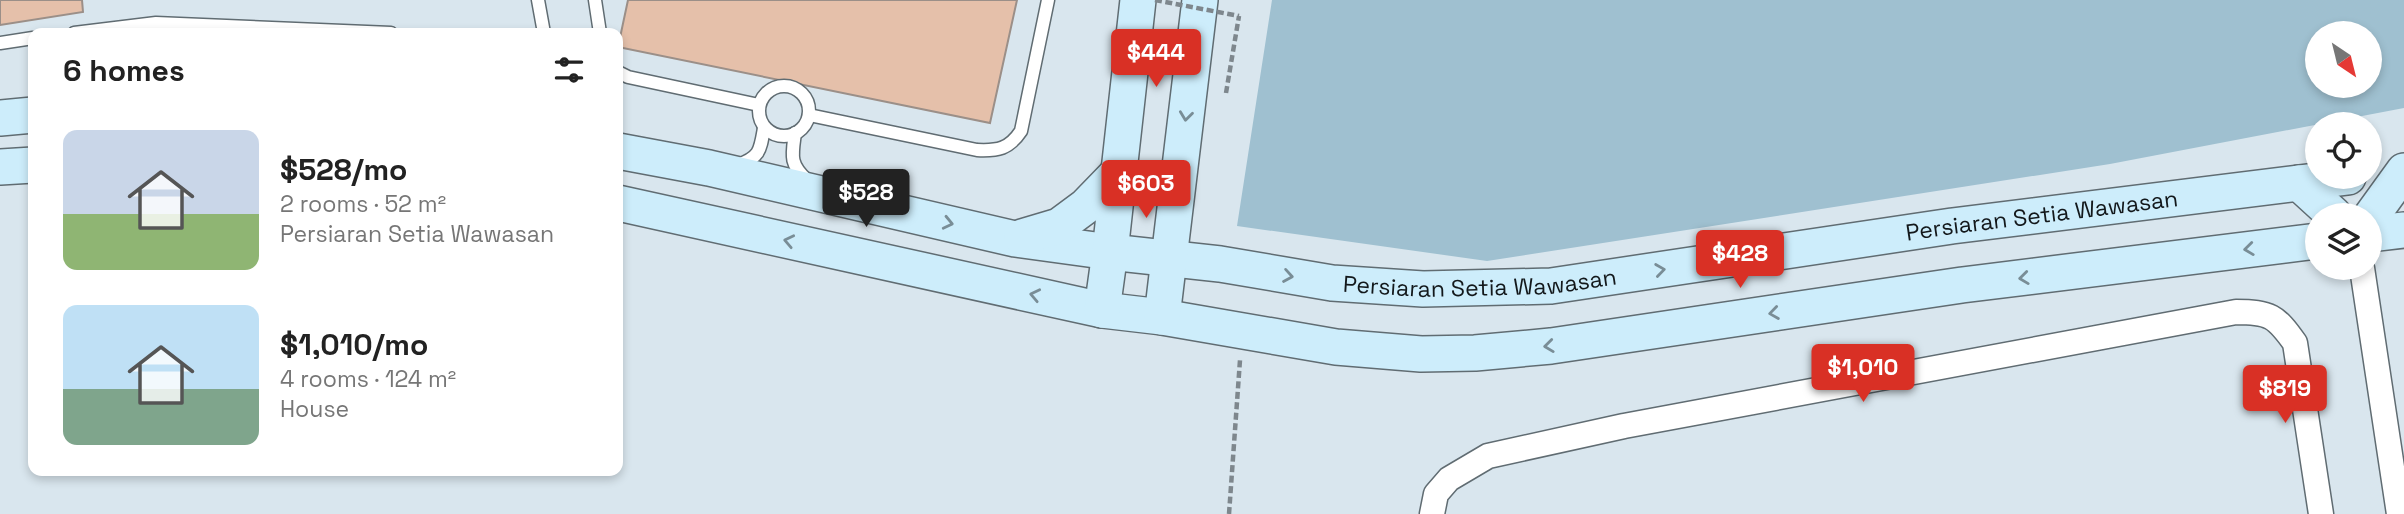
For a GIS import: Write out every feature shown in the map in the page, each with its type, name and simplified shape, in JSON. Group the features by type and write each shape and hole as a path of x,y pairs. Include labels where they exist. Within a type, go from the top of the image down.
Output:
{"street":[{"path":"1102,310 1111,252 1138,0"},
{"path":"1162,317 1200,0"},
{"path":"0,118 28,115"},
{"name":"Persiaran Setia Wawasan","path":"623,152 709,168 1015,239 1220,264 1332,283 1423,289 1551,286 1952,226 2305,182"},
{"path":"0,167 28,165"},
{"path":"2382,173 2404,170"},
{"path":"2381,203 2404,170"},
{"path":"1015,239 1059,226 1086,206 1119,172"},
{"path":"2299,183 2321,203"},
{"path":"1178,187 1190,229 1220,264"},
{"path":"623,204 1102,310 1162,317 1336,347 1421,355 1551,346 1962,285 2305,242"},
{"path":"2382,233 2404,230"},
{"path":"2363,280 2399,514"},
{"path":"1432,514 1436,494 1449,479 1488,456 1624,426 2236,312 2260,312 2280,323 2295,344 2321,514"}],"lane":[{"path":"538,0 543,28"},
{"path":"595,0 599,28"},
{"path":"809,115 977,150 996,151 1012,144 1021,131 1048,0"},
{"path":"115,28 156,23 274,28"},
{"path":"0,43 28,39"},
{"path":"623,74 759,105"},
{"path":"785,86 800,92 806,99 809,115 801,129 778,136 764,128 760,121 759,105 769,91 785,86"},
{"path":"709,168 737,165 753,159 761,150 764,128"},
{"path":"795,133 792,156 796,170 808,181 839,198"}],"path":[{"path":"1155,0 1239,16 1226,93"},
{"path":"1227,358 1240,359 1229,514"}],"shaded area":[{"path":"1272,0 2404,0 2404,108 2382,112 2305,112 2305,127 2110,164 1487,261 1237,226"}],"building":[{"path":"0,0 82,0 83,12 0,25"},
{"path":"628,0 1017,0 990,123 623,48 622,28"}]}
